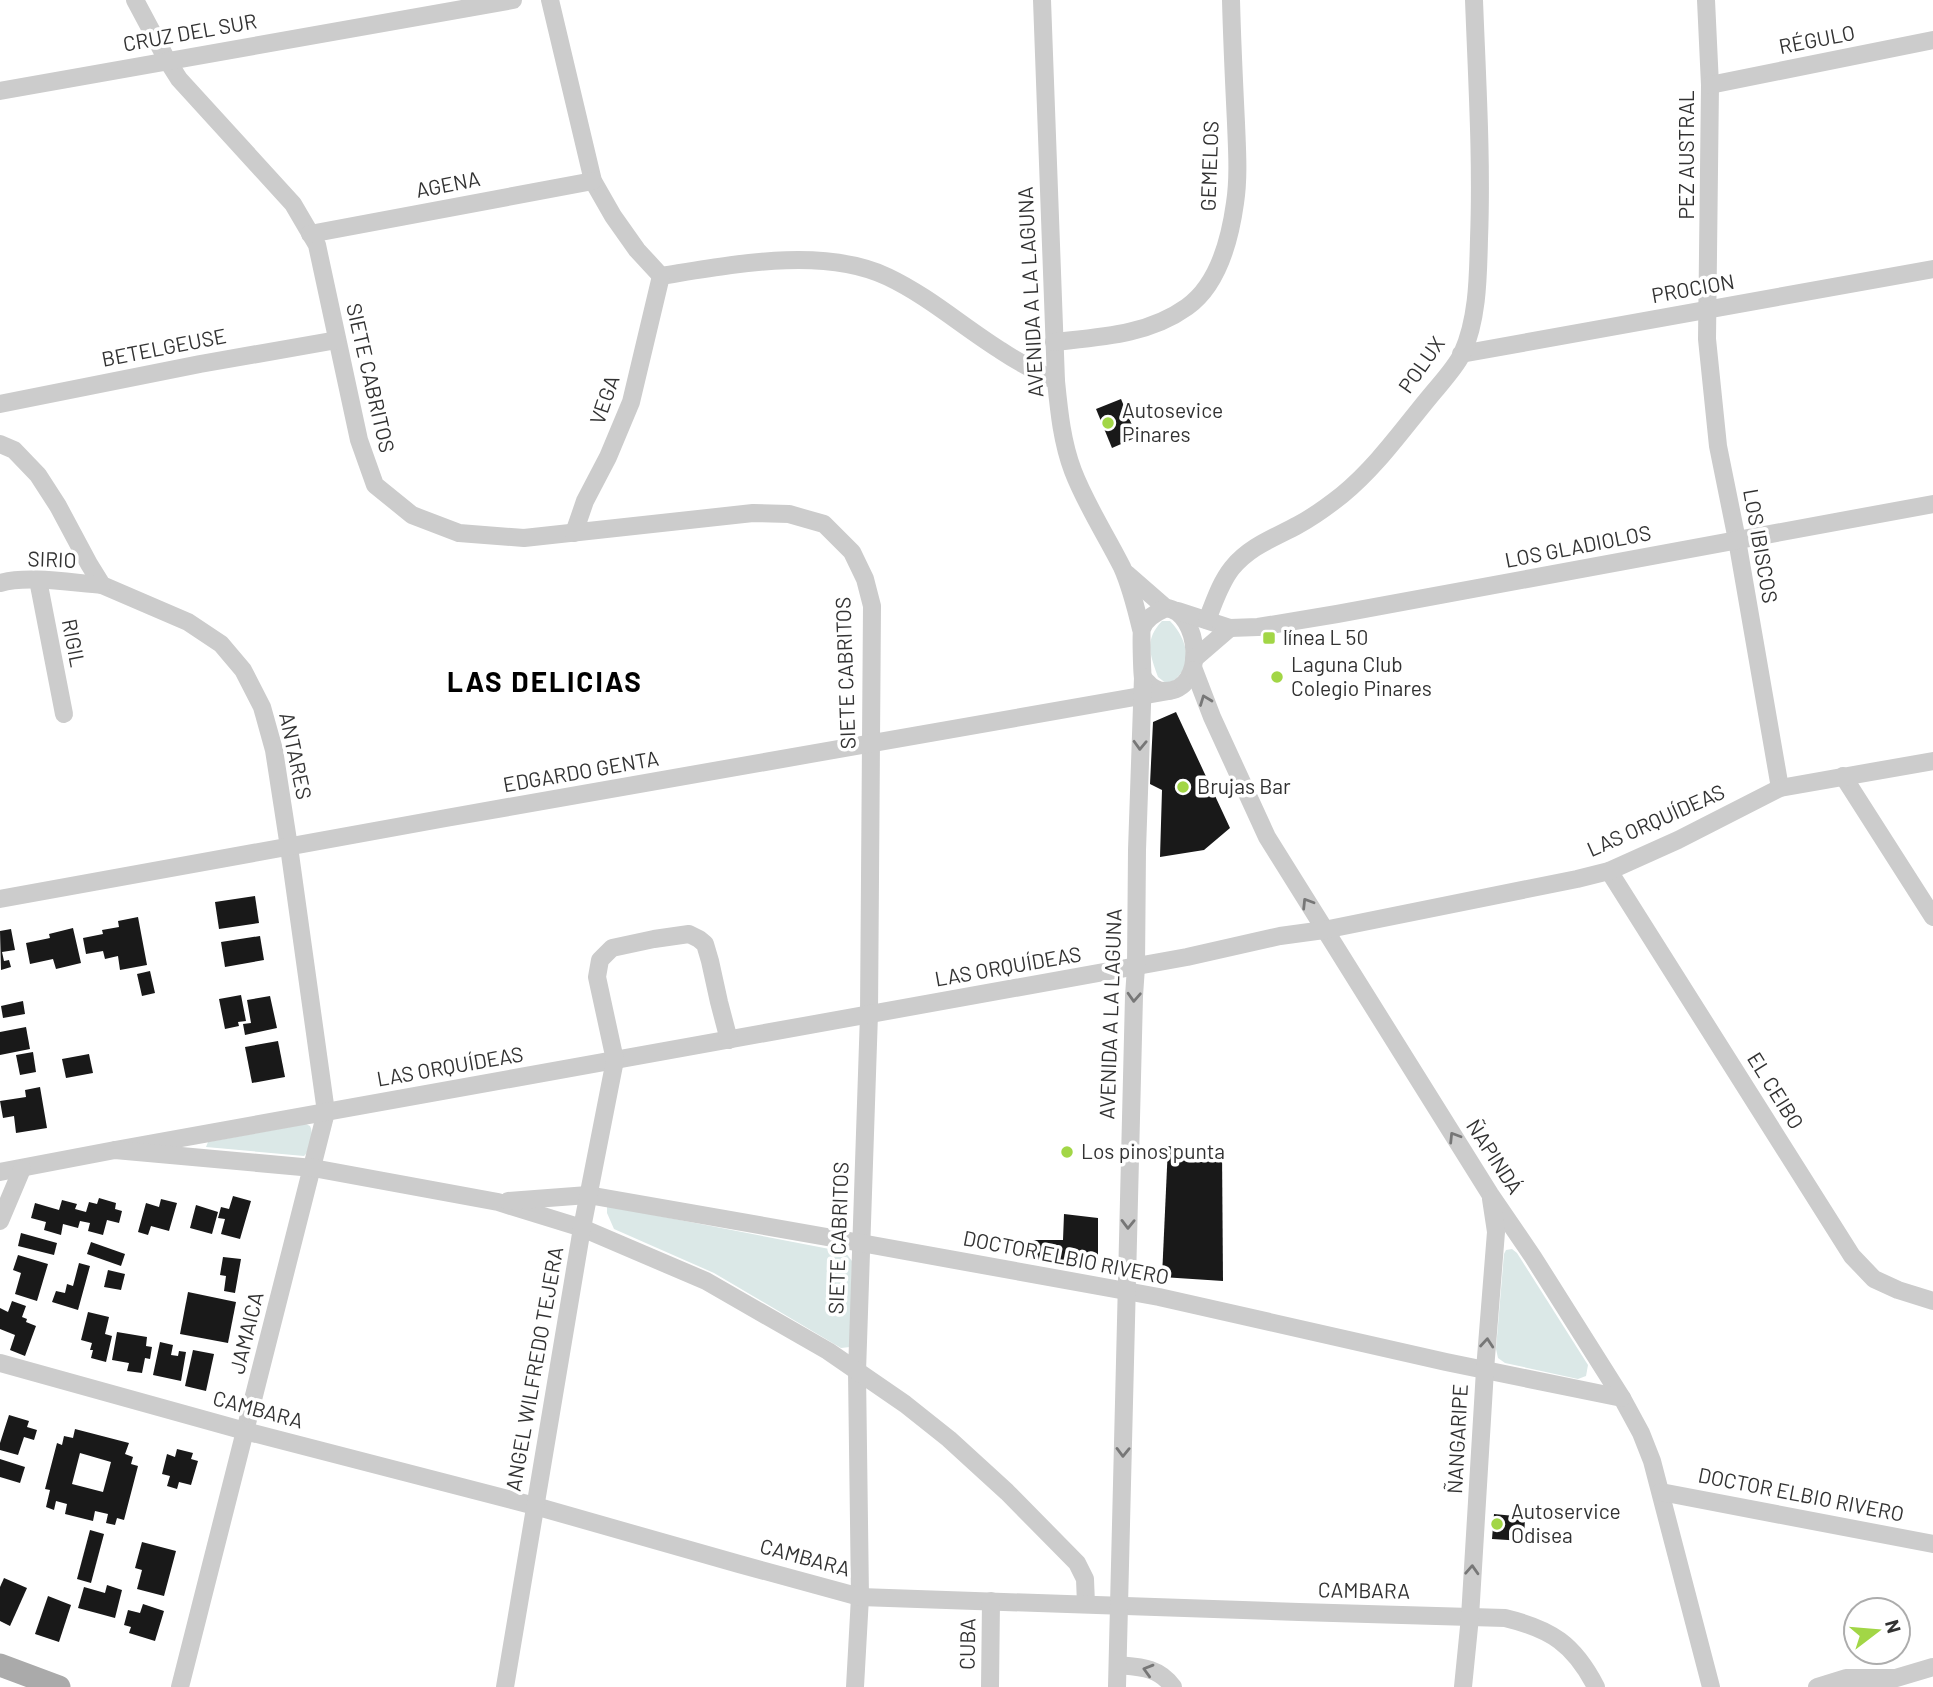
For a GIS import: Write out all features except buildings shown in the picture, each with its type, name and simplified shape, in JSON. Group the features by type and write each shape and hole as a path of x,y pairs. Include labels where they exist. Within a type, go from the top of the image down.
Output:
{"main road":[{"path":"0,1665 58,1687"}],"street":[{"name":"SIETE CABRITOS","path":"135,0 179,79 293,204 317,245 359,440 375,485 412,515 459,533 524,538 753,513 789,514 824,524 852,552 865,579 872,606 872,745 869,1014 857,1371 860,1597 855,1687"},
{"name":"CRUZ DEL SUR","path":"0,91 513,0"},
{"path":"550,0 593,181 613,216 661,276 732,265 800,260 849,263 887,276 930,301 999,350 1056,381"},
{"name":"AVENIDA A LA LAGUNA","path":"1042,0 1054,342 1062,431 1073,470 1122,569 1142,629"},
{"name":"GEMELOS","path":"1054,342 1117,335 1154,325 1188,306 1210,281 1226,246 1236,201 1237,150 1231,0"},
{"name":"POLUX","path":"1207,620 1231,569 1246,554 1270,538 1299,525 1343,494 1386,451 1461,354 1472,321 1478,282 1481,188 1474,0"},
{"name":"PEZ AUSTRAL","path":"1706,0 1710,85 1708,310"},
{"name":"RÉGULO","path":"1710,85 1933,40"},
{"name":"AGENA","path":"310,234 593,181"},
{"name":"PROCION","path":"1461,354 1933,270"},
{"name":"VEGA","path":"574,533 585,501 608,457 631,402 661,276"},
{"name":"LOS IBISCOS","path":"1708,310 1707,339 1718,446 1780,788"},
{"name":"BETELGEUSE","path":"0,404 337,340"},
{"path":"0,444 14,450 38,475 102,585"},
{"name":"LOS GLADIOLOS","path":"1172,610 1230,628 1258,627 1933,504"},
{"name":"AVENIDA A LA LAGUNA","path":"1122,569 1139,586 1172,610"},
{"name":"SIRIO","path":"0,583 38,580 102,585"},
{"name":"RIGIL","path":"38,580 64,714"},
{"name":"ANTARES","path":"102,585 188,622 221,644 243,670 262,707 274,750 326,1112"},
{"path":"1194,665 1192,636 1187,624 1172,610 1151,617 1142,629 1143,677 1157,691 1182,687 1205,648 1230,628"},
{"name":"ÑAPINDÁ","path":"1194,665 1212,717 1267,837 1490,1195 1533,1257 1622,1398 1641,1433 1661,1492 1712,1687"},
{"name":"AVENIDA A LA LAGUNA","path":"1117,1687 1143,677"},
{"name":"EDGARDO GENTA","path":"0,899 1169,691"},
{"name":"LAS ORQUÍDEAS","path":"0,1172 1136,967 1280,936 1324,930 1577,879 1609,871 1678,840 1780,788 1933,761"},
{"path":"1843,776 1933,917"},
{"name":"EL CEIBO","path":"1609,871 1852,1256 1874,1279 1933,1301"},
{"path":"615,1060 597,977 600,960 612,948 654,939 689,934 705,944 729,1040"},
{"name":"ANGEL WILFREDO TEJERA","path":"505,1687 582,1228 615,1060"},
{"name":"JAMAICA","path":"180,1687 326,1112"},
{"path":"115,1150 313,1168 498,1202 582,1228 706,1281 828,1351 905,1404 949,1439 1007,1492 1077,1563 1085,1578 1086,1604"},
{"path":"0,1221 22,1168"},
{"name":"DOCTOR ELBIO RIVERO","path":"498,1202 588,1195 1126,1291 1622,1398"},
{"name":"ÑANGARIPE","path":"1463,1687 1496,1232 1490,1195"},
{"name":"CAMBARA","path":"0,1363 245,1431 535,1506 860,1597 1491,1616 1529,1623 1549,1632 1567,1647 1588,1671 1596,1687"},
{"name":"DOCTOR ELBIO RIVERO","path":"1661,1492 1933,1544"},
{"name":"CUBA","path":"990,1687 991,1601"},
{"path":"1118,1665 1147,1667 1160,1673 1173,1687"},
{"path":"1817,1687 1846,1678 1898,1682 1933,1667"}],"shaded area":[{"path":"1162,621 1170,621 1176,629 1185,646 1186,655 1182,672 1167,684 1158,677 1150,647 1156,628"},
{"path":"306,1124 310,1126 312,1137 304,1156 206,1147 208,1142"},
{"path":"607,1206 845,1252 852,1261 850,1347 841,1348 714,1273 614,1229"},
{"path":"1512,1249 1588,1365 1586,1376 1578,1379 1505,1363 1498,1358 1496,1349 1504,1254 1506,1250"}],"place":[{"name":"Autosevice Pinares","path":"1108,423"},
{"name":"línea L 50","path":"1269,638"},
{"name":"Laguna Club Colegio Pinares","path":"1277,677"},
{"name":"Brujas Bar","path":"1183,787"},
{"name":"Los pinos punta","path":"1067,1152"},
{"name":"Autoservice Odisea","path":"1497,1524"}],"district":[{"name":"LAS DELICIAS","path":"545,682"}]}
